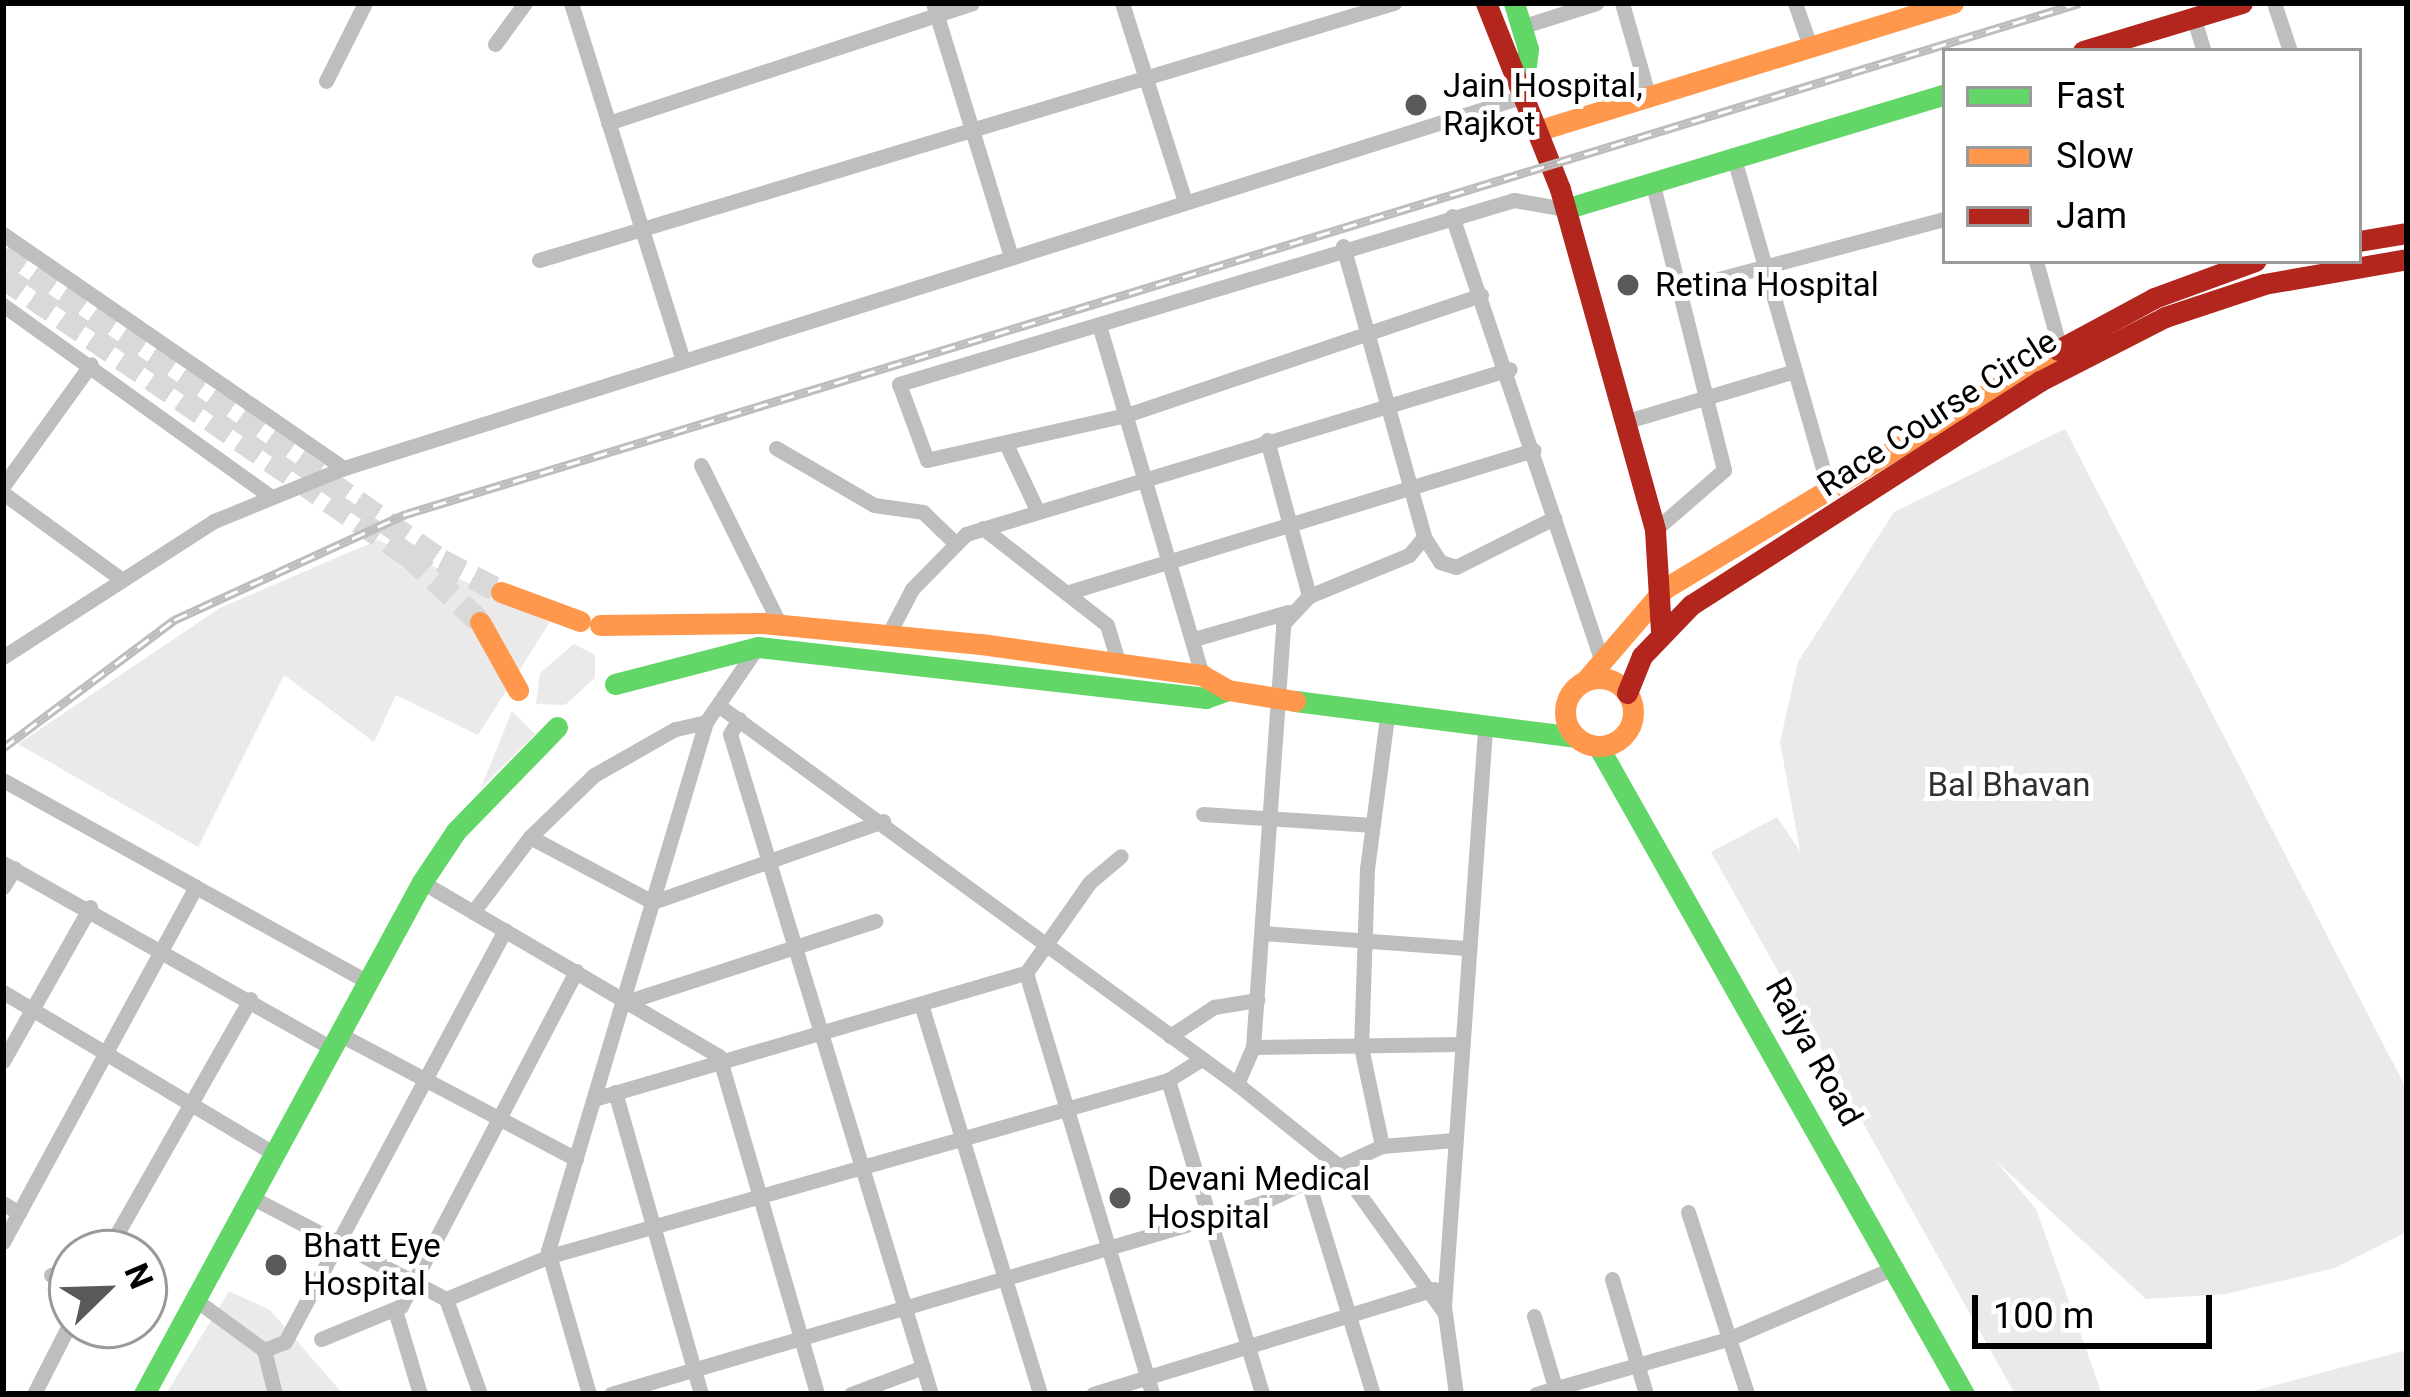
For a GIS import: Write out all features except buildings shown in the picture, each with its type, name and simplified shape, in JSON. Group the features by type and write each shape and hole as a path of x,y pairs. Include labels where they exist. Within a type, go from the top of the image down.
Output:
{"main road":[{"path":"1486,3 1504,59 1526,88"},
{"path":"1514,3 1526,88 1655,530 1664,589 1660,632"},
{"path":"2126,44 2193,16 2242,3"},
{"path":"1540,130 1949,4"},
{"path":"1565,209 1733,154 1942,95"},
{"path":"2362,240 2407,233"},
{"name":"Race Course Circle","path":"1598,746 1630,726 1627,692 1660,632 2062,357 2264,284 2407,259"},
{"name":"Race Course Circle","path":"1517,725 1578,687 1600,655 1664,589 1828,489 2062,357 2249,264"},
{"path":"501,592 590,623 771,624 1118,661 1202,675 1228,690 1485,730 1517,725 1575,736 1598,746"},
{"path":"480,622 518,690"},
{"path":"615,684 758,646 1206,698 1228,690"},
{"path":"1575,736 1578,687 1627,692"},
{"path":"144,1394 422,882 456,831 556,727"},
{"name":"Raiya Road","path":"1598,746 1964,1394"}],"street":[{"path":"326,81 364,3"},
{"path":"495,44 525,3"},
{"path":"571,3 682,357"},
{"path":"608,123 934,9 972,3"},
{"path":"1122,3 1185,202"},
{"path":"539,260 973,134 1394,3"},
{"path":"1521,27 1596,3"},
{"path":"1622,3 1648,98"},
{"path":"1795,3 1811,49"},
{"path":"2274,3 2289,48"},
{"path":"934,9 1011,256"},
{"path":"2193,16 2203,48"},
{"path":"3,657 121,579 270,496 344,468 682,357 1185,202 1526,88"},
{"path":"1733,154 1828,489"},
{"path":"1652,182 1707,396 1721,478 1655,530"},
{"path":"1480,296 1126,415 1007,446 927,460 899,384 1452,216 1514,200 1565,209"},
{"path":"1452,216 1510,369 1600,655"},
{"path":"1681,289 1942,220"},
{"path":"3,234 344,468"},
{"path":"1342,246 1424,537 1456,567 1554,518"},
{"path":"2037,264 2062,357"},
{"path":"3,305 270,496"},
{"path":"1100,325 1202,675"},
{"path":"91,364 3,490 121,579"},
{"path":"888,635 912,589 954,542 983,528 1036,508 1510,369"},
{"path":"1624,422 1795,371"},
{"path":"1267,440 1309,596"},
{"path":"1007,446 1036,508"},
{"path":"776,448 874,506 923,512 954,542"},
{"path":"1066,593 1534,450"},
{"path":"701,465 771,624"},
{"path":"983,528 1114,633 1118,661"},
{"path":"1194,639 1288,612 1309,596 1409,555 1424,537"},
{"path":"1238,1084 1252,1048 1288,612"},
{"path":"589,1394 550,1256 706,722 758,646"},
{"path":"718,704 1238,1084 1339,1166 1437,1288 1456,1394"},
{"path":"1382,1146 1360,1046 1373,825 1387,717"},
{"path":"739,719 730,734 931,1394"},
{"path":"473,912 530,837 594,775 675,729 706,722"},
{"path":"1437,1288 1454,1140 1485,730"},
{"path":"3,780 368,982"},
{"path":"1203,814 1373,825"},
{"path":"530,837 653,902 883,821"},
{"path":"594,1099 719,1056 1026,973 1090,882 1121,856"},
{"path":"3,887 9,866 164,946 250,999 424,1079 576,1159"},
{"path":"422,882 628,998 719,1056 817,1394"},
{"path":"5,1239 196,887"},
{"path":"3,1061 90,907"},
{"path":"628,998 875,921"},
{"path":"263,1349 285,1342 505,930"},
{"path":"1263,933 1468,948"},
{"path":"321,1339 395,1310 412,1287 496,1117 576,971"},
{"path":"1026,973 1150,1386"},
{"path":"3,992 273,1154"},
{"path":"120,1229 250,999"},
{"path":"1170,1036 1214,1007 1257,1000"},
{"path":"921,1004 1040,1394"},
{"path":"1252,1048 1462,1044"},
{"path":"249,1196 412,1287 446,1299 550,1256 1168,1080 1201,1059"},
{"path":"1168,1080 1262,1394"},
{"path":"615,1092 701,1394"},
{"path":"611,1394 1310,1185 1382,1146 1454,1140"},
{"path":"1310,1185 1373,1394"},
{"path":"3,1204 19,1214"},
{"path":"1688,1212 1747,1394"},
{"path":"1536,1394 1728,1339 1896,1267"},
{"path":"1612,1279 1646,1394"},
{"path":"1093,1394 1150,1386 1352,1321 1437,1288"},
{"path":"193,1298 263,1349 274,1394"},
{"path":"446,1299 480,1394"},
{"path":"395,1310 420,1394"},
{"path":"1534,1316 1556,1391"},
{"path":"34,1394 57,1349"},
{"path":"851,1394 923,1367"}],"green space":[{"name":"Bal Bhavan","path":"2065,429 2407,1090 2407,1232 2335,1268 2226,1294 2146,1299 1995,1160 2036,1209 2102,1394 2015,1394 1711,852 1777,817 1800,851 1780,742 1798,662 1894,512"},
{"path":"378,540 550,622 478,735 396,695 374,742 284,675 198,847 18,744 220,608"},
{"path":"574,644 595,655 595,678 565,705 536,704 540,673"},
{"path":"512,711 535,734 481,788"},
{"path":"229,1291 270,1310 343,1394 166,1394"},
{"path":"2407,1350 2407,1394 2160,1394 2250,1392"}],"tunnel":[{"path":"3,254 441,561 501,592"},
{"path":"3,277 408,555 480,622"}],"railway":[{"path":"3,748 174,620 406,514 2080,3"}],"traffic: fast":[{"path":"1514,3 1528,49 1524,80"},
{"path":"1565,209 1942,95"},
{"path":"615,684 758,647 1206,698 1228,690"},
{"path":"1295,701 1575,737"},
{"path":"144,1394 422,882 456,831 557,727"},
{"path":"1598,746 1964,1394"}],"traffic: slow":[{"path":"1540,130 1953,3"},
{"path":"1585,681 1664,589 2058,350"},
{"path":"501,592 580,621"},
{"path":"480,622 518,690"},
{"path":"600,625 762,623 981,644 1202,675 1228,690 1295,701"},
{"path":"1599,678 1623,688 1633,712 1623,736 1599,746 1575,736 1565,712 1575,688 1599,678"}],"traffic: jam":[{"path":"1486,3 1560,189 1655,530 1661,632"},
{"path":"2093,48 2242,3"},
{"path":"2362,240 2407,233"},
{"path":"1627,693 1642,656 1691,605 2040,381 2165,317 2264,284 2407,259"},
{"path":"2058,350 2154,298 2247,264"}],"place":[{"name":"Jain Hospital, Rajkot","path":"1416,105"},
{"name":"Retina Hospital","path":"1628,285"},
{"name":"Devani Medical Hospital","path":"1120,1198"},
{"name":"Bhatt Eye Hospital","path":"276,1265"}]}
